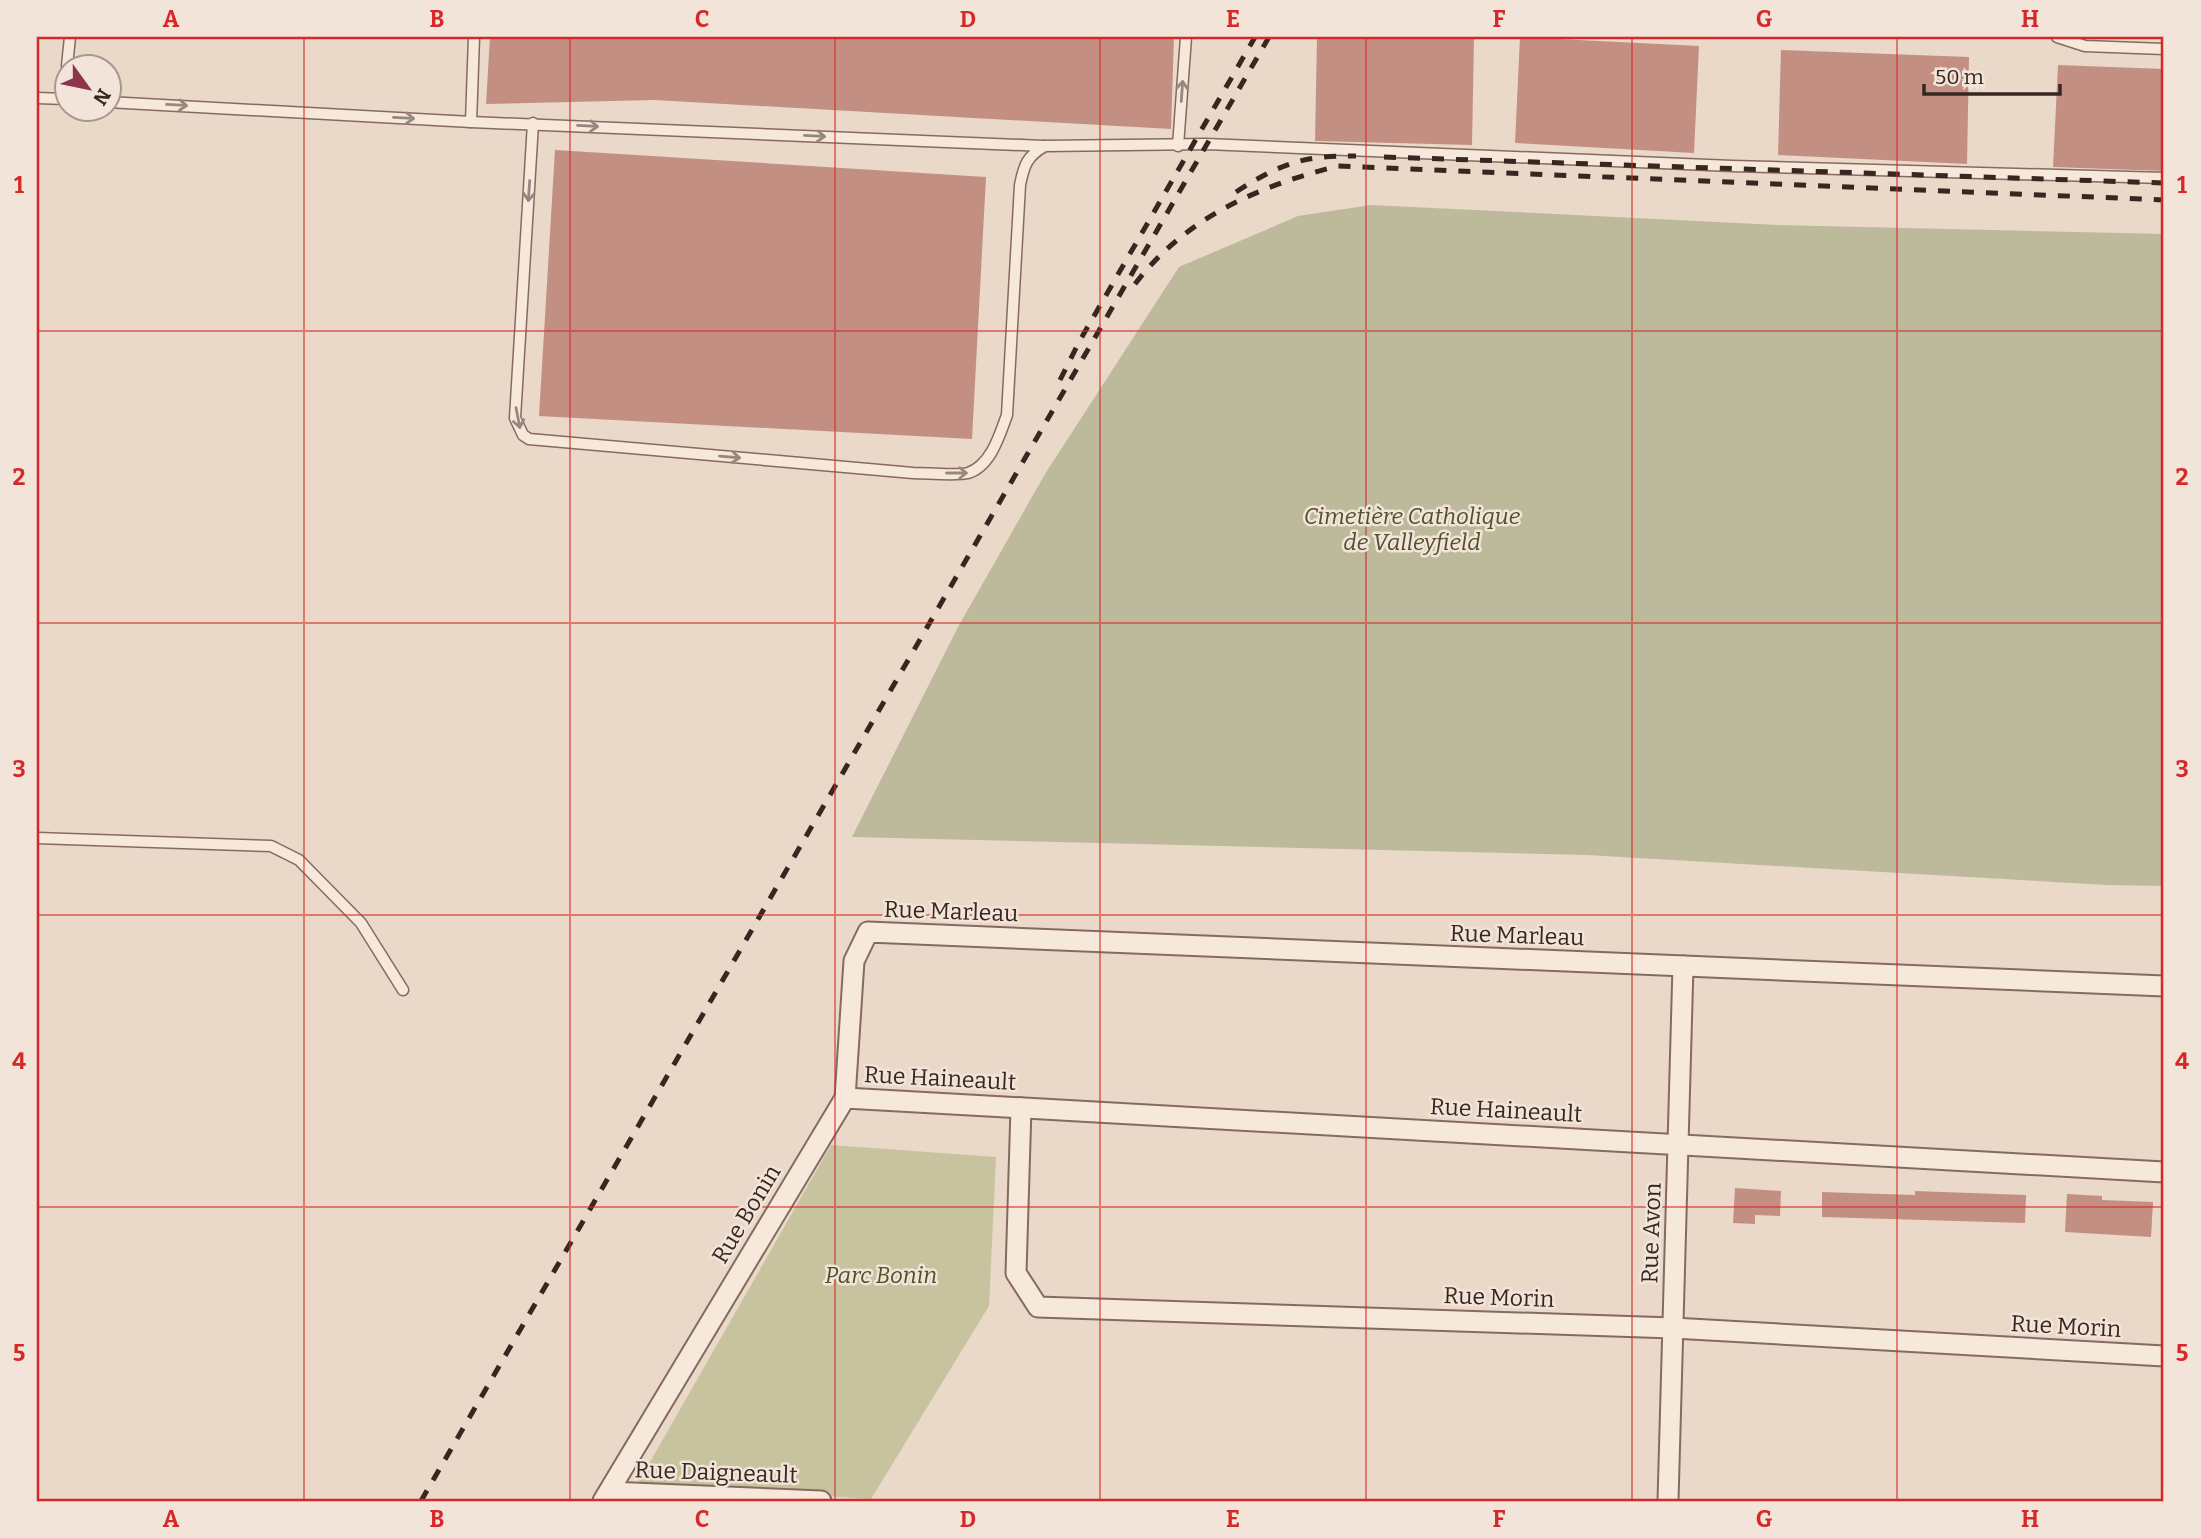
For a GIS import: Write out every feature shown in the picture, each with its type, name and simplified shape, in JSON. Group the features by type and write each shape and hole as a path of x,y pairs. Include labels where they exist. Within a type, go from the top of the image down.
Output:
{"street":[{"name":"Rue Marleau","path":"868,932 2164,986"},
{"name":"Rue Bonin","path":"606,1497 845,1098 855,961 868,932"},
{"name":"Rue Avon","path":"1668,1501 1683,966"},
{"name":"Rue Haineault","path":"845,1098 2164,1172"},
{"name":"Rue Morin","path":"1021,1108 1016,1273 1038,1307 1673,1328 2164,1356"},
{"name":"Rue Daigneault","path":"606,1497 818,1501"}],"lane":[{"path":"471,122 474,37"},
{"path":"1178,146 1186,37"},
{"path":"2057,37 2085,46 2164,49"},
{"path":"122,103 471,122 1045,146 1206,144 1732,166 2164,178"},
{"path":"533,123 515,418 523,435 529,439 913,473 969,473 997,444 1007,415 1020,185 1024,163 1032,153 1045,146"},
{"path":"37,838 271,846 299,860 361,923 403,990"}],"green space":[{"name":"Cimetière Catholique de Valleyfield","path":"1371,205 1778,225 2164,234 2164,886 2106,885 1587,855 852,837 958,627 1045,474 1179,267 1298,216"},
{"name":"Parc Bonin","path":"831,1145 996,1157 989,1306 871,1499 638,1483"}],"building":[{"path":"490,37 1174,37 1171,129 654,100 486,104"},
{"path":"1317,37 1474,37 1472,145 1315,141"},
{"path":"1520,37 1699,46 1694,153 1515,143"},
{"path":"1781,50 1969,57 1967,164 1778,155"},
{"path":"2058,65 2164,69 2164,171 2053,167"},
{"path":"555,150 986,177 972,439 539,416"},
{"path":"1735,1188 1781,1191 1780,1216 1755,1215 1755,1224 1733,1223"},
{"path":"1915,1191 2026,1195 2025,1223 1822,1217 1822,1192 1915,1195"},
{"path":"2067,1194 2102,1196 2102,1200 2153,1202 2151,1237 2065,1232"}],"railway":[{"path":"1060,380 1079,342 1255,37"},
{"path":"421,1501 1269,37"},
{"path":"1236,192 1266,174 1293,163 1321,157 1356,156"},
{"path":"1384,157 2164,183"},
{"path":"1135,284 1177,240 1226,207 1280,183 1338,166 2164,200"}]}
